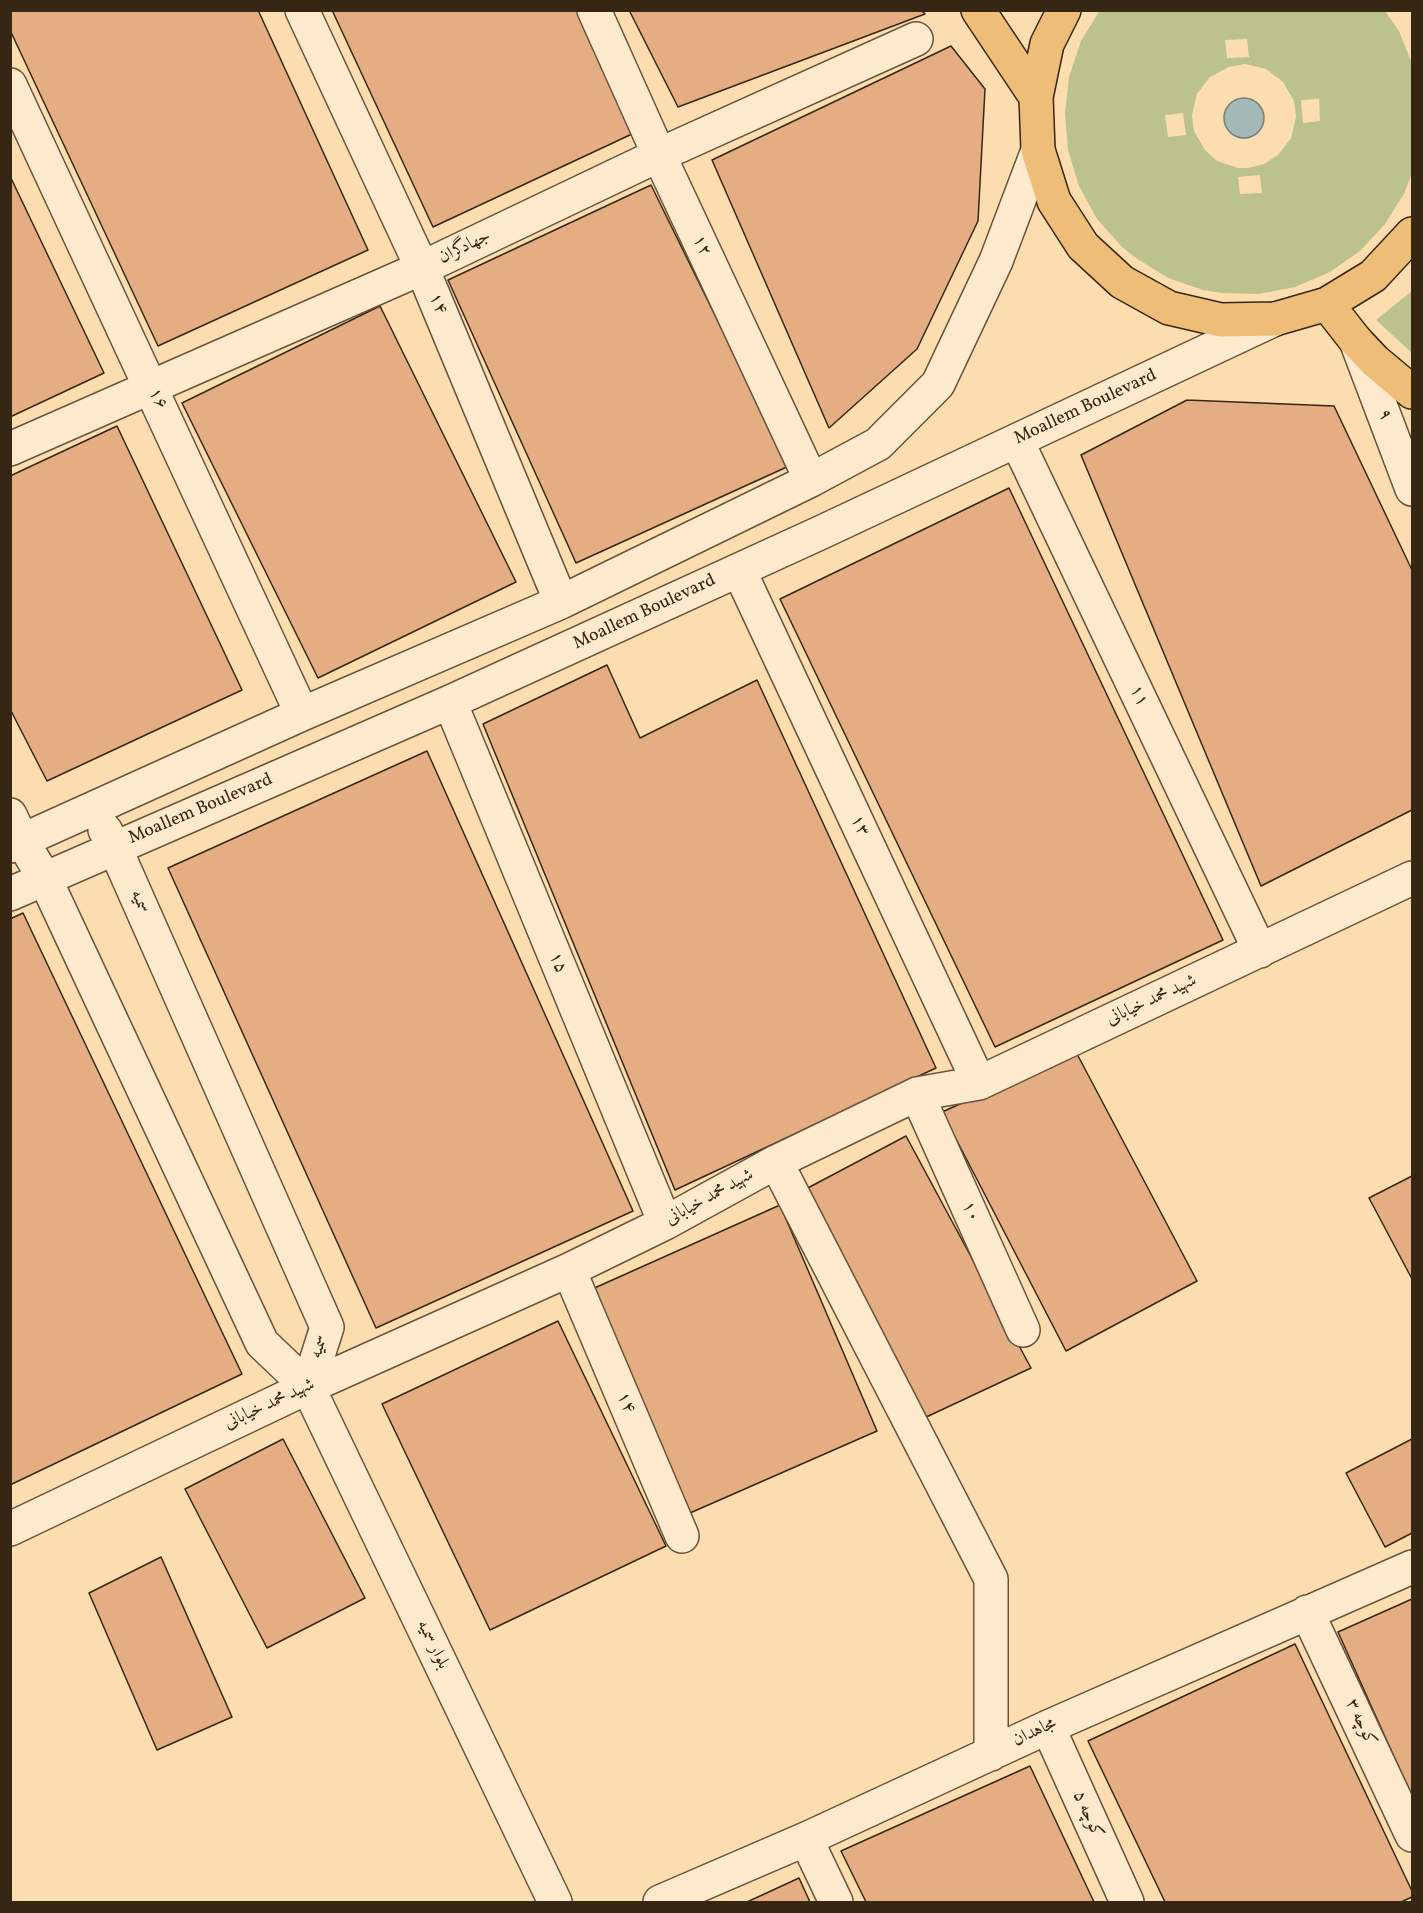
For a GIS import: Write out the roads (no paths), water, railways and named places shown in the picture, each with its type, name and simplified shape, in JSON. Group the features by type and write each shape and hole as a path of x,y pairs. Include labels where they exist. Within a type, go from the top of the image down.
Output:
{"main road":[{"path":"978,10 1035,97"},
{"path":"1064,10 1047,44 1035,97 1038,150 1054,201 1083,246 1122,282 1169,308 1221,320 1275,319 1327,304 1373,276 1413,234"},
{"path":"1327,304 1375,361 1413,392"}],"street":[{"name":"۱۴","path":"302,10 422,268 561,602"},
{"name":"۱۲","path":"594,10 811,480"},
{"name":"جهادگران","path":"10,449 422,268 659,155 916,39"},
{"name":"۱۶","path":"10,85 302,714"},
{"path":"14,834 93,809 302,714 561,602 811,480 878,444 938,384 996,261 1038,150"},
{"name":"Moallem Boulevard","path":"10,894 450,702 1017,441 1275,319"},
{"name":"۹","path":"1356,341 1413,489"},
{"name":"۱۱","path":"1017,441 1260,951"},
{"name":"۱۳","path":"739,570 979,1083"},
{"name":"۱۵","path":"450,702 665,1223"},
{"name":"سمیه","path":"14,834 45,879 262,1343 308,1387 327,1328 115,848 93,809"},
{"name":"شهید محمد خیابانی","path":"10,1529 308,1387 569,1270 665,1223 776,1162 917,1094 979,1083 1413,878"},
{"name":"۱۰","path":"917,1094 1023,1330"},
{"path":"776,1162 990,1578 991,1754"},
{"name":"۱۴","path":"569,1270 682,1536"},
{"name":"بلوار سمیه","path":"308,1387 555,1902"},
{"name":"مجاهدان","path":"660,1902 806,1839 1048,1727 1413,1567"},
{"name":"کوچه ۳","path":"1307,1612 1412,1834"},
{"name":"کوچه ۵","path":"1048,1727 1127,1902"},
{"path":"806,1839 836,1902"}]}
